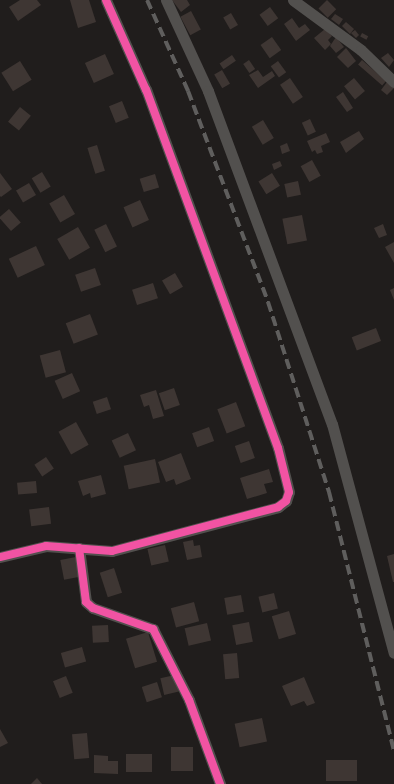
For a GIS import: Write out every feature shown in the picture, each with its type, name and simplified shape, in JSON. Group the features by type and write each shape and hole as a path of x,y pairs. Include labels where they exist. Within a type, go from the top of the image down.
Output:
{"street":[{"path":"0,557 46,546 112,551 268,510 283,504 289,492 278,448 149,99 106,0"},
{"path":"166,0 208,91 332,424 394,653"},
{"path":"293,0 361,50 394,82"},
{"path":"79,548 84,598 89,605 146,625 157,635 189,700 220,784"}],"building":[{"path":"20,0 37,0 41,5 18,21 9,7"},
{"path":"70,0 89,0 96,22 78,28"},
{"path":"172,0 187,0 190,5 181,12"},
{"path":"327,0 336,9 328,18 319,8"},
{"path":"270,7 278,18 268,26 259,15"},
{"path":"191,11 201,30 190,35 180,17"},
{"path":"231,13 238,25 230,30 223,18"},
{"path":"335,14 343,19 339,25 331,19"},
{"path":"292,18 299,28 305,24 310,30 296,41 284,24"},
{"path":"346,22 354,29 350,34 342,26"},
{"path":"325,29 332,36 328,40 331,44 325,50 314,38"},
{"path":"355,30 359,35 356,38 351,33"},
{"path":"362,33 368,36 366,40 360,37"},
{"path":"272,37 281,50 270,58 261,45"},
{"path":"336,37 344,47 336,53 330,46"},
{"path":"346,48 356,61 348,68 337,57"},
{"path":"388,53 394,60 389,67 381,58"},
{"path":"105,54 114,74 94,83 85,63"},
{"path":"232,55 236,61 223,69 220,63"},
{"path":"249,60 255,69 249,73 243,64"},
{"path":"362,60 386,81 382,86 358,65"},
{"path":"20,61 32,80 13,91 1,73"},
{"path":"278,61 286,72 279,78 271,66"},
{"path":"222,70 230,84 222,88 214,74"},
{"path":"258,70 263,77 272,71 275,76 258,88 249,75"},
{"path":"290,78 303,97 293,104 280,85"},
{"path":"354,78 365,91 355,99 344,86"},
{"path":"387,82 394,88 387,95 381,90"},
{"path":"343,92 353,108 347,112 336,97"},
{"path":"122,101 129,118 116,123 109,106"},
{"path":"20,107 31,116 19,131 8,122"},
{"path":"310,119 316,132 308,135 302,123"},
{"path":"263,120 274,138 263,145 252,127"},
{"path":"359,131 364,139 346,153 340,142"},
{"path":"326,133 330,142 321,146 323,152 317,154 315,150 312,152 307,141"},
{"path":"287,143 290,151 282,154 280,146"},
{"path":"97,145 105,171 95,174 87,148"},
{"path":"312,160 321,176 309,182 301,166"},
{"path":"280,161 282,166 274,170 272,164"},
{"path":"42,172 51,187 40,193 32,178"},
{"path":"0,173 12,189 1,197 0,196"},
{"path":"272,173 280,186 266,194 258,181"},
{"path":"155,174 159,187 144,192 140,179"},
{"path":"298,181 301,195 287,198 284,184"},
{"path":"29,183 36,195 23,203 16,190"},
{"path":"64,195 75,214 60,223 49,204"},
{"path":"140,200 149,220 133,227 124,207"},
{"path":"9,209 21,223 11,231 0,218"},
{"path":"302,215 307,241 287,244 282,219"},
{"path":"106,224 117,246 105,252 94,230"},
{"path":"383,224 387,235 379,238 374,228"},
{"path":"78,227 90,248 69,260 57,239"},
{"path":"394,242 394,263 385,247"},
{"path":"36,246 45,265 18,278 9,259"},
{"path":"95,268 101,285 81,292 75,275"},
{"path":"175,273 183,287 170,294 162,280"},
{"path":"153,283 158,298 137,305 132,290"},
{"path":"394,288 394,300 390,290"},
{"path":"90,314 98,335 74,344 66,323"},
{"path":"376,328 381,341 357,350 352,337"},
{"path":"60,350 66,372 46,378 40,355"},
{"path":"72,373 80,391 63,399 55,381"},
{"path":"174,388 180,405 165,410 159,393"},
{"path":"156,390 164,416 153,419 149,405 144,407 140,395"},
{"path":"107,397 111,409 97,414 93,402"},
{"path":"236,402 245,426 227,433 217,409"},
{"path":"76,422 89,445 71,454 59,432"},
{"path":"209,427 214,441 197,447 192,433"},
{"path":"128,433 136,450 120,458 112,441"},
{"path":"249,441 255,458 241,463 235,446"},
{"path":"181,453 191,479 176,485 174,479 166,482 158,462"},
{"path":"46,457 54,469 42,476 34,465"},
{"path":"155,459 160,482 129,489 124,466"},
{"path":"269,469 273,482 264,484 267,493 247,499 240,478"},
{"path":"101,475 106,494 91,498 90,493 83,496 78,481"},
{"path":"36,481 37,493 18,495 17,483"},
{"path":"49,507 51,524 31,526 29,509"},
{"path":"193,540 194,546 200,545 202,557 187,560 183,542"},
{"path":"165,545 169,562 151,566 147,549"},
{"path":"394,554 394,582 393,582 387,556"},
{"path":"76,557 80,577 64,580 60,560"},
{"path":"114,568 122,593 108,597 100,573"},
{"path":"274,593 278,609 262,612 258,597"},
{"path":"241,595 244,612 227,615 224,598"},
{"path":"194,602 199,621 176,628 171,608"},
{"path":"289,611 296,634 279,639 272,616"},
{"path":"249,622 253,642 236,645 232,625"},
{"path":"207,623 211,641 189,646 185,628"},
{"path":"108,625 109,642 93,643 92,626"},
{"path":"148,632 157,662 135,668 126,639"},
{"path":"82,647 86,661 65,667 61,653"},
{"path":"237,653 239,678 225,679 223,654"},
{"path":"175,675 179,692 164,695 160,678"},
{"path":"66,676 73,693 60,698 53,681"},
{"path":"304,677 315,703 307,706 304,701 291,706 282,686"},
{"path":"157,682 162,697 147,702 142,687"},
{"path":"262,718 267,741 240,747 235,724"},
{"path":"0,729 8,743 0,747"},
{"path":"87,733 89,758 74,759 72,734"},
{"path":"171,747 193,747 193,771 171,771"},
{"path":"126,754 152,754 152,772 126,772"},
{"path":"94,755 108,756 108,761 118,761 118,774 94,773"},
{"path":"326,760 357,760 357,781 326,781"},
{"path":"37,778 42,784 31,784"}],"railway":[{"path":"147,0 188,91 268,302 329,492 394,751"}],"cycle path":[{"path":"0,557 46,546 112,551 278,507 286,501 289,492 278,448 146,90 106,0"},
{"path":"79,548 86,602 93,608 153,629 189,700 220,784"}]}
